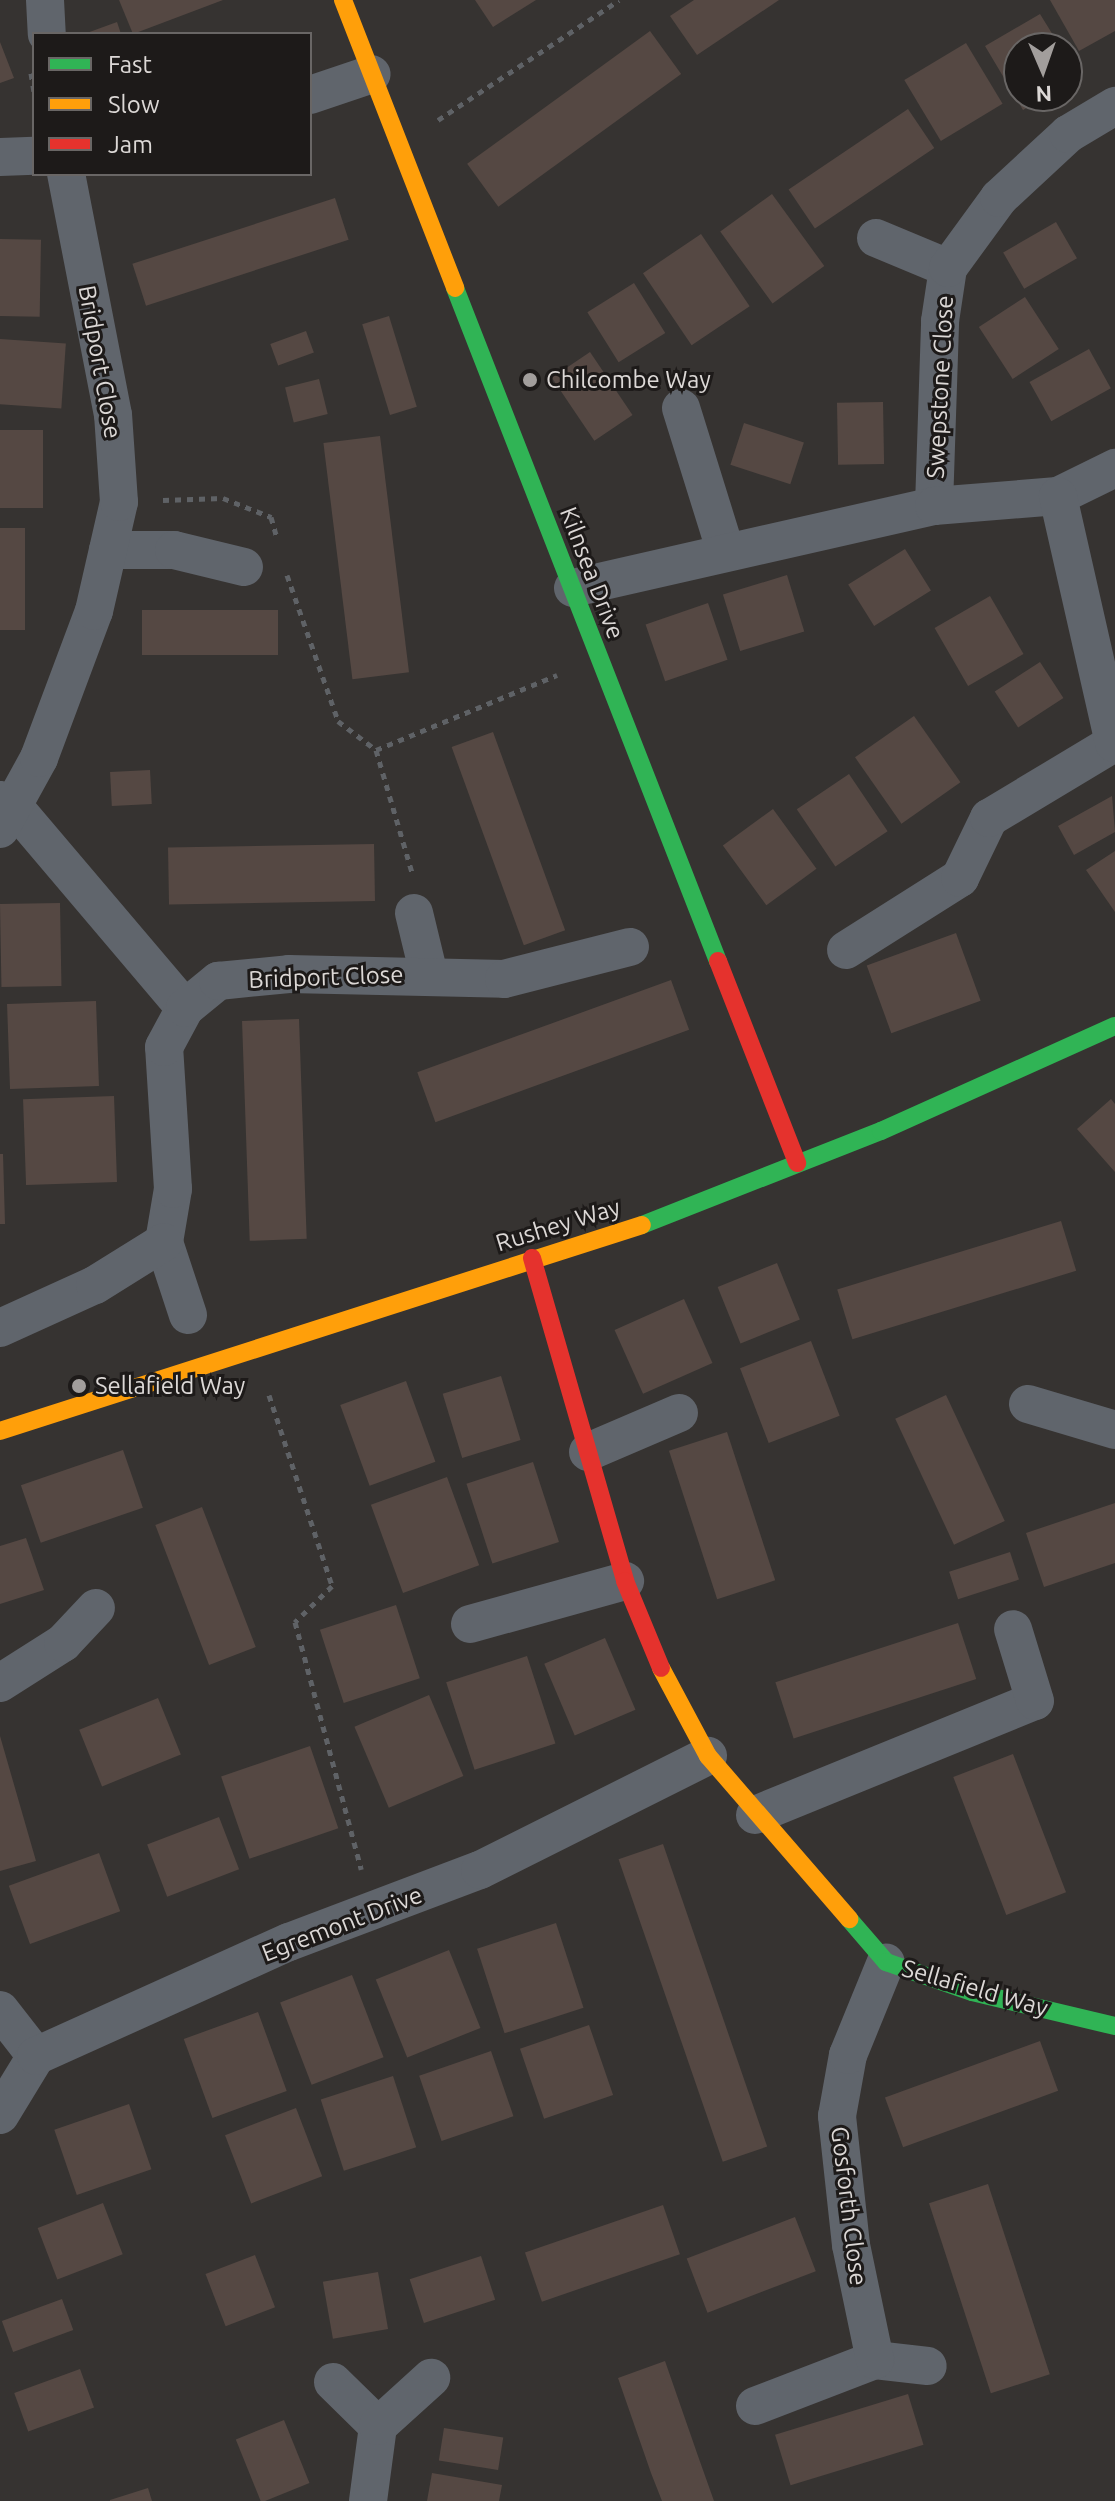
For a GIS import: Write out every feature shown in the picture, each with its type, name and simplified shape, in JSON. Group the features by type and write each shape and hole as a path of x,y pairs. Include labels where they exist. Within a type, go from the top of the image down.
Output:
{"street":[{"path":"45,0 47,32"},
{"name":"Kilnsea Drive","path":"343,0 797,1163"},
{"path":"312,94 372,74"},
{"name":"Swepstone Close","path":"934,506 940,321 948,268 999,198 1068,134 1115,106"},
{"path":"0,157 32,156"},
{"name":"Bridport Close","path":"66,176 113,415 119,502 94,611 5,813 185,1008"},
{"name":"Swepstone Close","path":"876,238 948,268"},
{"path":"681,408 725,549"},
{"name":"Swepstone Close","path":"573,588 725,549 934,506 1058,496 1115,468"},
{"path":"846,950 960,878 989,818 1114,744 1058,496"},
{"path":"108,550 174,550 244,567"},
{"name":"Bridport Close","path":"414,913 429,975"},
{"name":"Bridport Close","path":"188,1315 164,1242 173,1189 164,1047 185,1008 218,981 289,974 504,979 630,947"},
{"name":"Rushey Way","path":"0,1431 666,1217 1115,1026"},
{"path":"0,1328 95,1285 164,1242"},
{"name":"Sellafield Way","path":"532,1258 625,1581 654,1655 708,1756 755,1815 886,1962 972,1992 1115,2026"},
{"path":"1028,1404 1115,1430"},
{"path":"588,1452 679,1413"},
{"path":"470,1624 625,1581"},
{"path":"0,1683 63,1643 96,1608"},
{"path":"755,1815 1035,1701 1013,1629"},
{"name":"Egremont Drive","path":"36,2056 372,1911 480,1870 708,1756"},
{"name":"Gosforth Close","path":"875,2360 851,2245 837,2116 848,2055 886,1962"},
{"path":"0,2010 36,2056 0,2115"},
{"path":"755,2406 875,2360 928,2366"},
{"path":"368,2501 378,2426 431,2378"},
{"path":"333,2382 378,2426"}],"path":[{"path":"399,149 502,73 619,0"},
{"path":"119,502 223,498 271,517 279,547"},
{"path":"282,562 338,721 376,750 412,867 414,913"},
{"path":"376,750 599,658"},
{"path":"264,1383 332,1586 295,1622 372,1911"}],"building":[{"path":"119,0 223,0 138,32 132,32"},
{"path":"475,0 536,0 493,27"},
{"path":"694,0 779,0 697,55 670,16"},
{"path":"1050,0 1115,0 1115,31 1083,49 1083,32 1068,32"},
{"path":"1040,14 1051,32 1009,32"},
{"path":"117,22 120,32 90,32"},
{"path":"650,31 681,74 498,207 467,164"},
{"path":"1003,36 1003,76 985,46"},
{"path":"0,42 14,78 0,83"},
{"path":"966,43 1003,104 941,141 904,80"},
{"path":"908,109 934,148 815,228 789,190"},
{"path":"772,194 824,266 773,304 720,232"},
{"path":"335,198 349,240 146,306 132,264"},
{"path":"1056,222 1077,258 1024,289 1003,253"},
{"path":"701,234 750,306 692,345 643,273"},
{"path":"0,239 41,240 40,317 0,316"},
{"path":"634,283 665,333 619,362 587,312"},
{"path":"1025,297 1059,349 1013,379 979,327"},
{"path":"389,316 417,407 390,415 362,324"},
{"path":"306,331 314,353 278,366 270,344"},
{"path":"0,339 66,344 61,408 0,404"},
{"path":"1089,349 1111,388 1051,421 1030,382"},
{"path":"590,352 632,415 594,441 552,378"},
{"path":"319,379 328,414 294,422 285,387"},
{"path":"883,402 884,464 838,465 837,403"},
{"path":"744,423 804,442 790,484 730,465"},
{"path":"0,430 43,430 43,508 0,508"},
{"path":"380,436 409,672 352,679 323,443"},
{"path":"0,528 25,528 25,630 0,630"},
{"path":"905,549 931,591 874,626 848,585"},
{"path":"787,575 804,631 740,651 723,595"},
{"path":"990,596 1024,654 968,686 935,628"},
{"path":"708,603 728,660 665,681 646,624"},
{"path":"142,610 278,610 278,655 142,655"},
{"path":"1040,662 1063,698 1018,727 995,691"},
{"path":"914,716 960,782 901,824 855,757"},
{"path":"493,732 565,930 524,945 452,747"},
{"path":"150,770 152,804 112,806 110,772"},
{"path":"849,774 888,831 835,866 797,809"},
{"path":"1112,796 1115,832 1074,855 1058,826"},
{"path":"773,809 816,869 766,905 723,845"},
{"path":"374,844 375,901 169,905 168,848"},
{"path":"1115,851 1115,912 1086,870"},
{"path":"60,903 61,986 1,987 0,904"},
{"path":"956,933 981,1001 891,1033 867,965"},
{"path":"671,980 689,1030 435,1122 417,1072"},
{"path":"96,1001 99,1086 10,1089 7,1004"},
{"path":"299,1019 307,1239 250,1241 242,1021"},
{"path":"114,1096 117,1182 26,1185 23,1099"},
{"path":"1111,1099 1115,1104 1115,1172 1077,1129"},
{"path":"0,1154 3,1154 5,1224 0,1224"},
{"path":"1061,1221 1076,1271 852,1339 837,1289"},
{"path":"777,1263 800,1320 741,1344 718,1287"},
{"path":"684,1299 712,1363 643,1394 615,1330"},
{"path":"811,1341 840,1416 769,1443 740,1368"},
{"path":"501,1376 521,1440 462,1458 443,1394"},
{"path":"406,1381 435,1462 370,1486 340,1405"},
{"path":"946,1395 1005,1521 954,1545 895,1419"},
{"path":"727,1432 775,1580 717,1599 669,1451"},
{"path":"123,1450 143,1508 41,1543 21,1485"},
{"path":"533,1462 559,1542 492,1564 466,1484"},
{"path":"447,1477 479,1565 403,1593 371,1505"},
{"path":"1115,1503 1115,1563 1044,1587 1026,1533"},
{"path":"202,1507 256,1647 209,1665 155,1525"},
{"path":"26,1538 44,1590 0,1604 0,1546"},
{"path":"1010,1552 1019,1580 958,1599 949,1572"},
{"path":"396,1605 420,1678 344,1703 320,1630"},
{"path":"958,1623 976,1679 794,1738 775,1682"},
{"path":"605,1638 635,1710 575,1736 544,1664"},
{"path":"527,1656 555,1743 475,1770 446,1682"},
{"path":"429,1695 463,1776 389,1808 354,1727"},
{"path":"158,1698 181,1755 102,1786 79,1730"},
{"path":"0,1736 36,1861 0,1871"},
{"path":"310,1746 338,1828 249,1859 221,1777"},
{"path":"1013,1754 1066,1892 1006,1915 953,1777"},
{"path":"219,1817 239,1869 167,1897 147,1845"},
{"path":"663,1844 767,2147 723,2162 619,1859"},
{"path":"99,1853 120,1911 30,1944 9,1886"},
{"path":"556,1923 584,2008 505,2033 477,1949"},
{"path":"449,1950 480,2028 407,2057 376,1980"},
{"path":"352,1975 384,2057 312,2085 280,2003"},
{"path":"258,2012 287,2091 212,2118 184,2039"},
{"path":"589,2025 613,2095 544,2119 520,2049"},
{"path":"1040,2041 1058,2091 903,2147 885,2097"},
{"path":"491,2051 513,2116 442,2141 419,2076"},
{"path":"393,2076 416,2147 344,2171 321,2099"},
{"path":"129,2104 151,2169 77,2195 54,2130"},
{"path":"296,2108 322,2176 251,2203 225,2135"},
{"path":"988,2184 1050,2374 991,2393 929,2203"},
{"path":"103,2203 123,2254 57,2279 38,2228"},
{"path":"663,2205 680,2254 542,2302 525,2253"},
{"path":"795,2217 816,2271 707,2313 687,2259"},
{"path":"255,2255 275,2307 226,2326 206,2274"},
{"path":"481,2256 495,2300 424,2323 410,2279"},
{"path":"378,2272 388,2329 333,2339 323,2282"},
{"path":"62,2299 73,2330 13,2352 2,2321"},
{"path":"665,2361 714,2501 662,2501 651,2473 618,2378"},
{"path":"80,2369 94,2408 28,2431 14,2393"},
{"path":"908,2394 923,2445 791,2485 775,2435"},
{"path":"284,2420 309,2483 261,2501 236,2439"},
{"path":"444,2428 503,2437 498,2470 439,2461"},
{"path":"432,2473 502,2485 499,2501 427,2501"},
{"path":"148,2488 152,2501 110,2501 110,2500"}],"traffic: fast":[{"path":"455,288 718,961"},
{"path":"642,1225 881,1131 1115,1026"},
{"path":"849,1919 886,1962 972,1992 1115,2026"}],"traffic: slow":[{"path":"343,0 455,288"},
{"path":"0,1431 642,1225"},
{"path":"661,1668 708,1756 849,1919"}],"traffic: jam":[{"path":"718,961 797,1163"},
{"path":"532,1258 625,1581 661,1668"}],"place":[{"name":"Chilcombe Way","path":"530,380"},
{"name":"Sellafield Way","path":"79,1386"}]}
